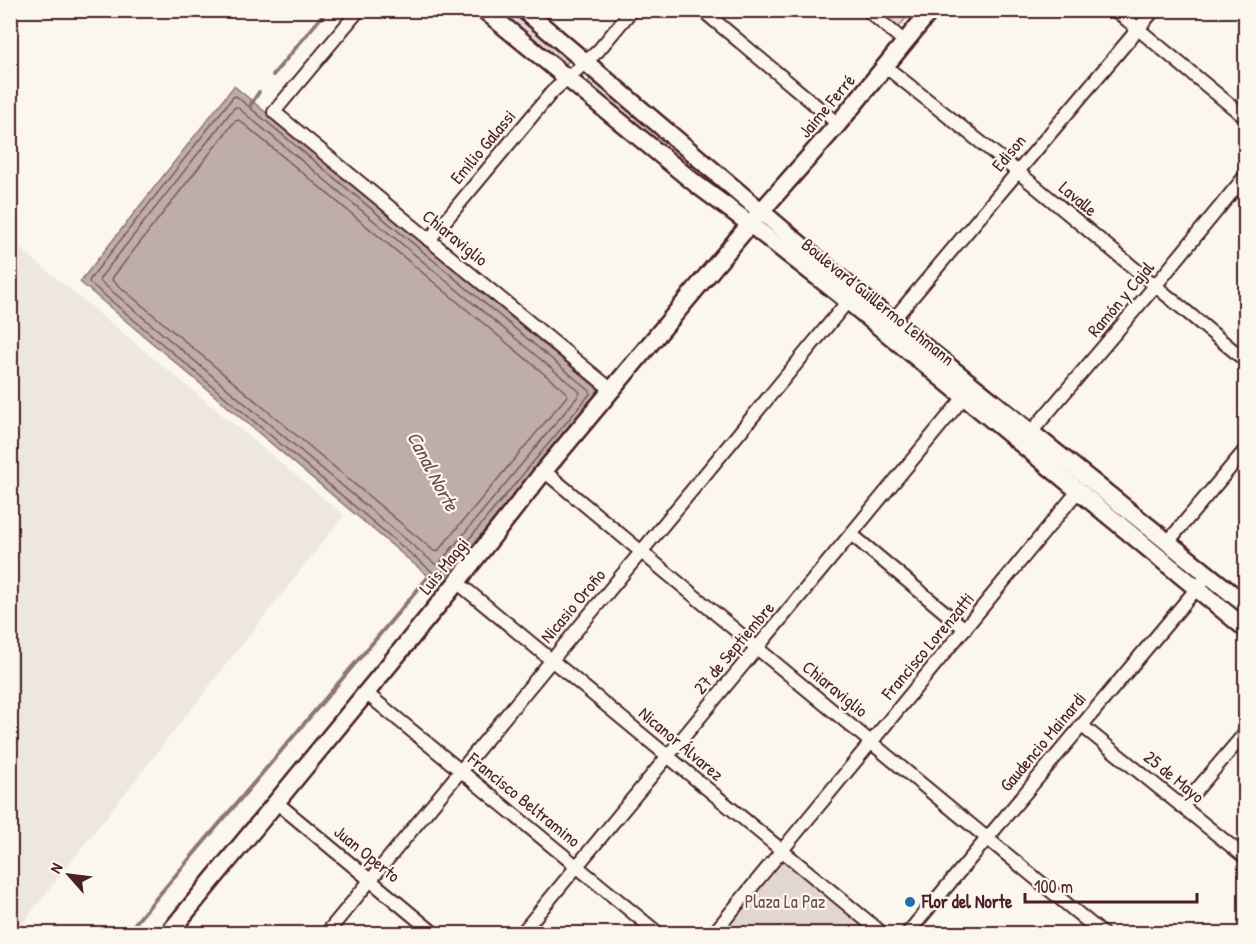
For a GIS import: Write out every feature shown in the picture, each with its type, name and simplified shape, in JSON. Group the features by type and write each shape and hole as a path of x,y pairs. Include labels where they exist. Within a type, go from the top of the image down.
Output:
{"main road":[{"name":"Boulevard Guillermo Lehmann","path":"484,10 696,184 756,218 893,320 969,391"},
{"name":"Boulevard Guillermo Lehmann","path":"524,10 586,62 848,302 969,391 1026,438 1167,543 1245,605"},
{"name":"Jaime Ferré","path":"756,218 886,67 931,10"},
{"name":"Luis Maggi","path":"175,931 276,802 457,582 544,471 756,218"},
{"name":"Boulevard Guillermo Lehmann","path":"1026,438 1078,491 1245,628"}],"street":[{"name":"Chiaraviglio","path":"359,10 274,112 613,391"},
{"name":"Emilio Galassi","path":"429,240 552,92 586,62 633,10"},
{"path":"702,10 838,124"},
{"path":"867,10 905,42"},
{"path":"1115,10 1245,118"},
{"name":"Edison","path":"893,320 1154,10"},
{"name":"Lavalle","path":"886,67 1018,172 1245,360"},
{"name":"Ramón y Cajal","path":"1026,438 1155,286 1245,175"},
{"name":"Nicasio Oroño","path":"326,933 848,302"},
{"name":"27 de Septiembre","path":"521,933 969,391"},
{"path":"1167,543 1245,449"},
{"name":"Chiaraviglio","path":"544,471 756,649 872,741 1103,933"},
{"name":"Francisco Lorenzatti","path":"713,933 1078,491"},
{"path":"851,534 965,629"},
{"name":"Gaudencio Mainardi","path":"908,933 1208,575"},
{"name":"Nicanor Álvarez","path":"457,582 883,933"},
{"name":"Francisco Beltramino","path":"366,693 659,933"},
{"name":"25 de Mayo","path":"1081,725 1245,858"},
{"path":"1182,807 1245,732"},
{"name":"Juan Operto","path":"276,802 435,933"}],"shaded area":[{"path":"11,241 344,515 14,934 10,933"}],"green space":[{"path":"500,11 512,11 571,57 566,64"},
{"path":"878,11 912,11 898,28"},
{"path":"592,77 743,202 738,208 587,83"},
{"name":"Plaza La Paz","path":"781,858 874,933 719,934"}],"water":[{"path":"234,86 600,391 439,585 80,282"}],"waterway":[{"name":"Canal Norte","path":"273,75 327,10"},
{"name":"Canal Norte","path":"250,106 259,92"},
{"name":"Canal Norte","path":"126,934 430,575"}],"place":[{"name":"Flor del Norte","path":"910,902"}]}
